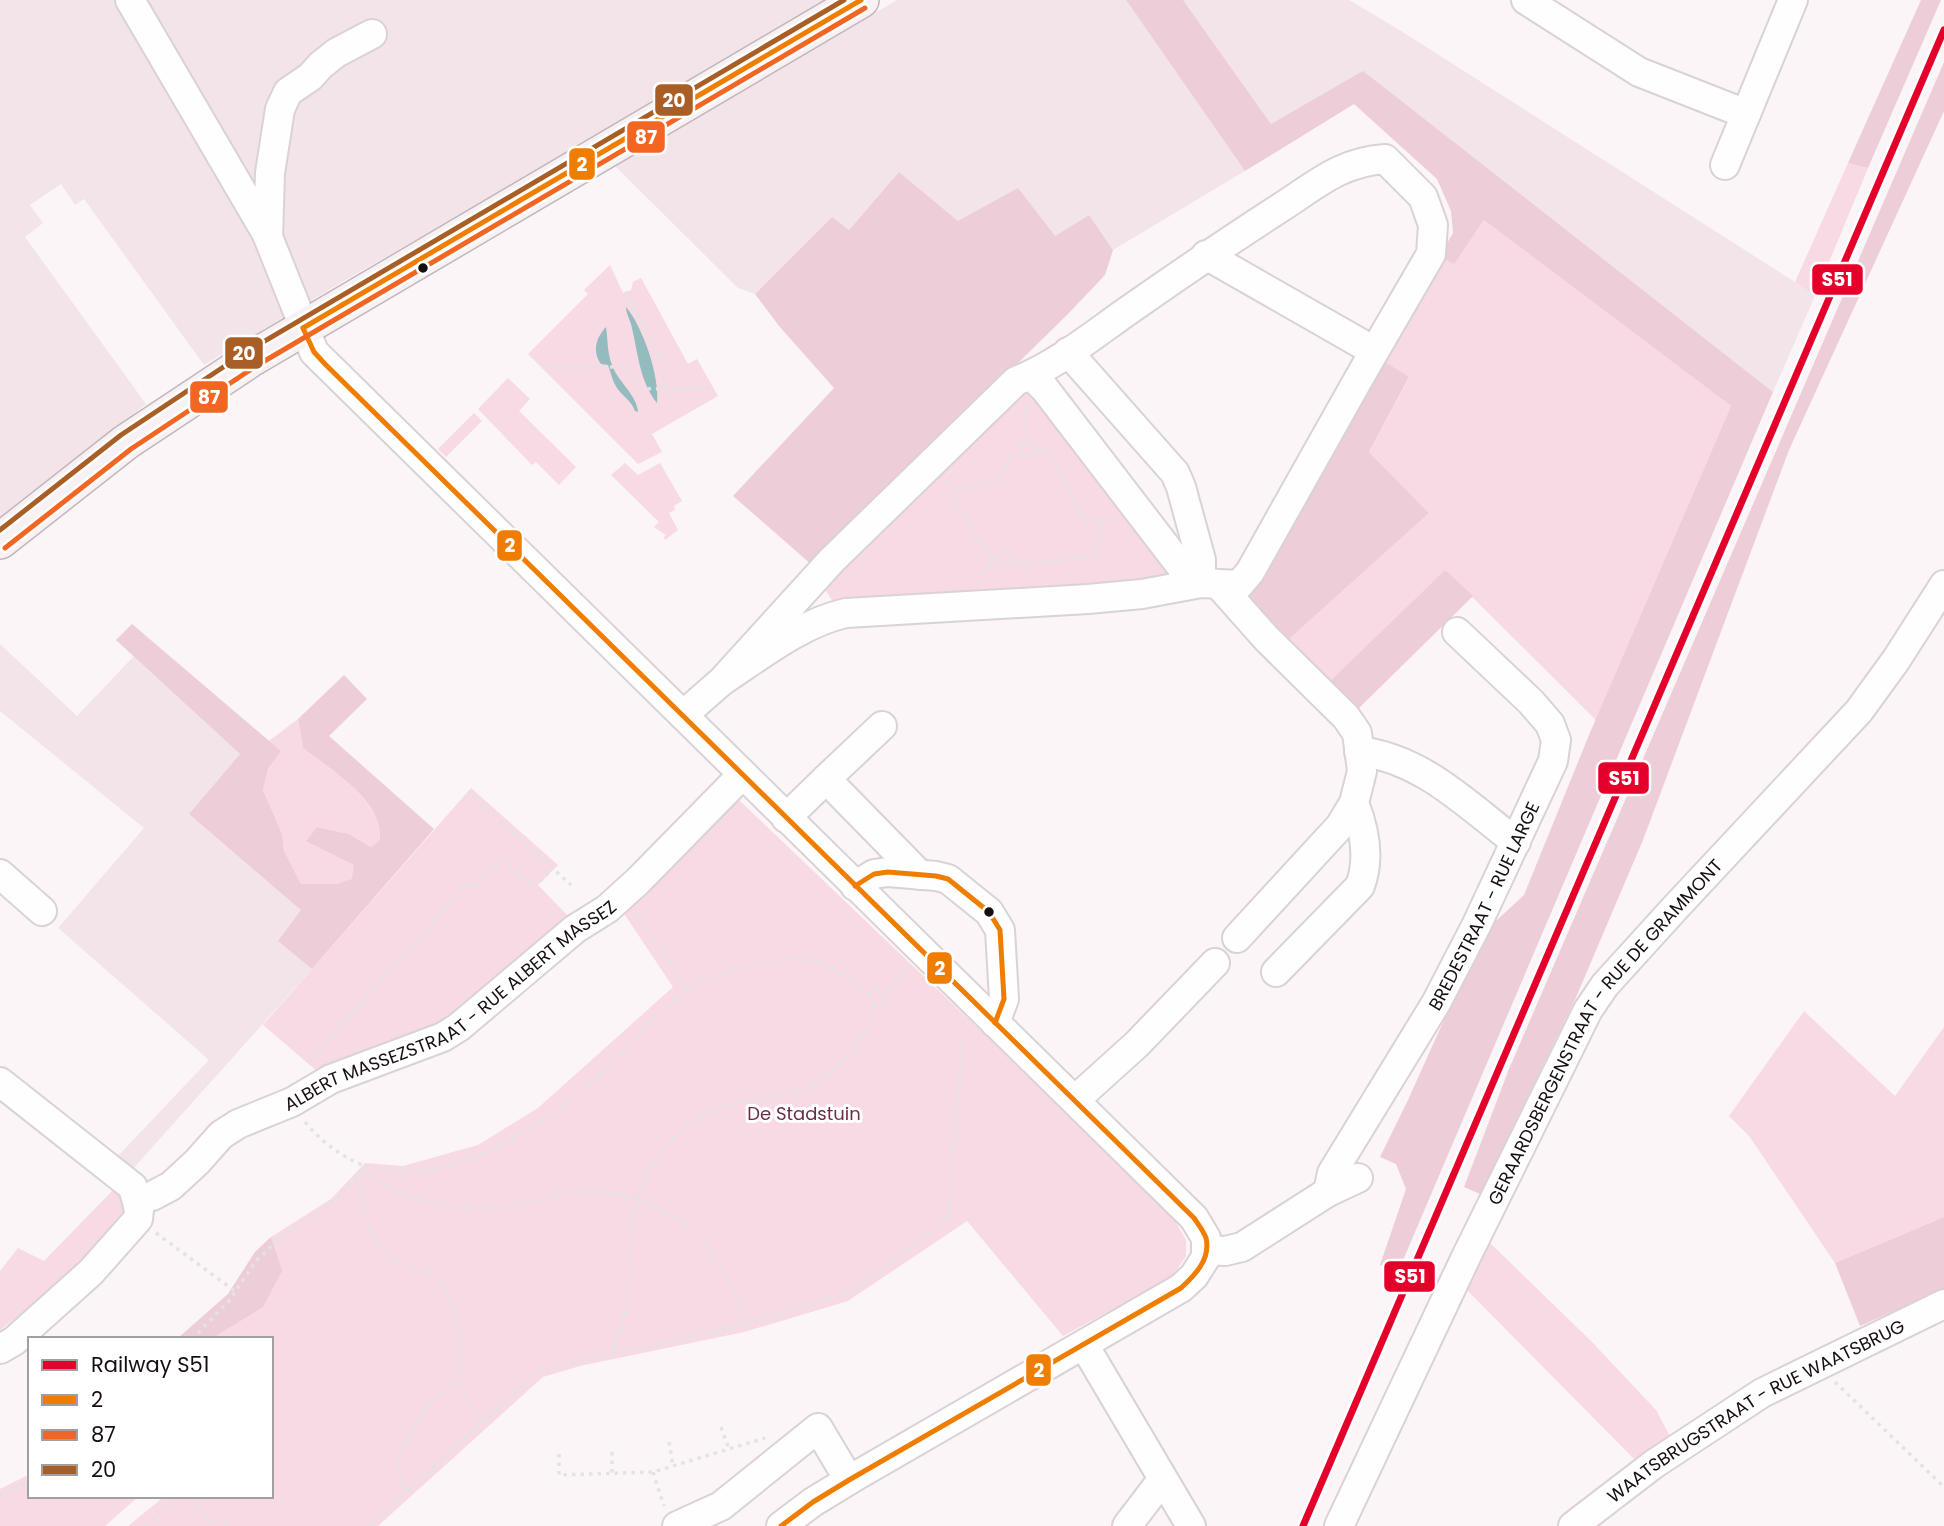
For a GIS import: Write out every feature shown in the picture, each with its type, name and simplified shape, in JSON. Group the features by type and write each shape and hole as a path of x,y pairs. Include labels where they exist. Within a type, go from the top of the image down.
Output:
{"main road":[{"path":"0,541 126,442 251,359 861,0"}],"street":[{"path":"130,0 268,237 314,352 922,954 1194,1218 1206,1238 1206,1256 1194,1276 1181,1288 849,1480 781,1526"},
{"path":"1526,0 1566,12 1639,72 1746,114"},
{"path":"1725,165 1793,0"},
{"path":"268,237 270,173 280,109 288,92 310,77 336,53 372,34"},
{"path":"682,715 722,681 809,584 1016,381 1038,382 1068,352 1206,255 1338,170 1363,160 1385,159 1423,197 1433,225 1431,254 1250,572 1239,585 1195,585 1088,599 846,613 829,617 722,681"},
{"path":"1206,255 1374,351"},
{"path":"1068,352 1175,473 1201,560 1195,585"},
{"path":"1038,382 1195,585 1266,638 1346,717 1357,733 1362,771 1354,803 1340,826 1237,938"},
{"path":"809,584 820,592 827,603 829,617"},
{"name":"GERAARDSBERGENSTRAAT - RUE DE GRAMMONT","path":"1339,1526 1581,1020 1605,985 1858,711 1896,660 1944,585"},
{"name":"BREDESTRAAT - RUE LARGE","path":"1328,1192 1332,1173 1436,1003 1477,924 1553,761 1556,740 1550,724 1531,702 1457,632"},
{"path":"786,818 882,726"},
{"path":"1359,751 1374,752 1431,776 1516,842"},
{"name":"ALBERT MASSEZSTRAAT - RUE ALBERT MASSEZ","path":"0,1349 14,1340 91,1272 136,1202 171,1186 221,1135 238,1124 292,1102 331,1079 443,1037 459,1027 575,929 622,896 742,775"},
{"path":"825,779 920,875"},
{"path":"1276,972 1360,886 1366,870 1364,840 1354,803"},
{"path":"0,874 43,911"},
{"path":"855,886 874,874 920,875 948,880 975,900 996,921 1000,930 1004,999 986,1015"},
{"path":"1075,1100 1137,1044 1215,963"},
{"path":"0,1082 136,1202"},
{"path":"1206,1250 1225,1251 1242,1247 1328,1192 1359,1178"},
{"name":"WAATSBRUGSTRAAT - RUE WAATSBRUG","path":"1573,1526 1665,1457 1762,1393 1944,1304"},
{"path":"1084,1345 1191,1526"},
{"path":"672,1521 721,1506 818,1428 849,1480"},
{"path":"1127,1526 1162,1480"}],"path":[{"path":"625,292 662,359 664,389"},
{"path":"541,367 629,367 640,390 713,388"},
{"path":"1027,442 1024,412 1038,382"},
{"path":"1027,442 1032,443 1037,450"},
{"path":"1021,453 1027,442"},
{"path":"952,489 993,482 998,479 1013,453 1021,453 1028,458 1037,450"},
{"path":"990,567 1016,562 1038,564 1096,554 1100,522 1083,518 1048,450 1037,450"},
{"path":"930,464 955,493 954,504 993,559"},
{"path":"974,605 975,592 993,559 1004,550 1016,562"},
{"path":"468,792 571,886"},
{"path":"304,1067 468,882 476,888 500,860 534,887 553,868"},
{"path":"622,896 688,989"},
{"path":"884,995 880,990 873,990 869,994 870,1004 875,1006 883,1003 884,995 922,954"},
{"path":"292,1102 303,1120 324,1143 341,1155 366,1166 401,1172 421,1171 476,1157 535,1125 583,1090 659,1012 688,989 707,979 737,968 786,960 818,962 850,979 869,994"},
{"path":"611,1355 626,1308 630,1267 629,1231 636,1198 650,1166 679,1132 716,1110 736,1103 797,1092 836,1068 858,1044 871,1022 875,1006"},
{"path":"370,1526 538,1371 746,1324 852,1291 947,1220 964,1019 986,1015"},
{"path":"194,1337 236,1292 256,1261 280,1238 336,1200 366,1166"},
{"path":"362,1171 369,1178 392,1189 442,1206 494,1209 559,1195 592,1192 636,1198 674,1216 699,1236 714,1253 730,1280 746,1324"},
{"path":"357,1178 370,1226 379,1245 387,1254 435,1278 447,1292 457,1314 461,1337 461,1379 469,1405 482,1422"},
{"path":"136,1202 236,1292"},
{"path":"1818,1366 1944,1487"},
{"path":"407,1490 401,1480 397,1460 401,1448 421,1411 440,1392 461,1379"},
{"path":"720,1427 729,1449"},
{"path":"559,1454 559,1475 653,1472 772,1437 786,1454"},
{"path":"669,1442 673,1466"},
{"path":"612,1452 612,1473"},
{"path":"653,1472 672,1521"},
{"path":"0,1496 28,1482"},
{"path":"144,1526 180,1498"},
{"path":"185,1498 216,1526"},
{"path":"223,1522 228,1526"}],"shaded area":[{"path":"0,0 828,0 204,365 84,199 75,205 61,184 30,205 43,223 25,237 146,404 0,521"},
{"path":"897,0 1126,0 1245,171 1113,250 1089,215 1055,236 958,221 899,172 849,230 832,217 755,294 738,288 615,166"},
{"path":"1126,0 1183,0 1271,124 1363,71 1773,392 1398,1272 1380,1265 1406,1189 1396,1164 1380,1157 1483,933 1524,895 1589,735 1731,406 1484,220 1454,264 1439,257 1453,233 1451,211 1437,179 1354,104 1245,171"},
{"path":"1183,0 1349,0 1795,282 1815,296 1773,392 1363,72 1271,124"},
{"path":"1921,0 1941,0 1868,168 1848,163"},
{"path":"1944,62 1944,111 1789,450 1643,840 1574,1002 1480,1194 1464,1187 1509,1069"},
{"path":"899,172 958,221 1018,188 1055,236 1089,215 1113,250 1105,275 1068,314 812,565 733,496 834,388 779,326 755,294 832,217 849,230"},
{"path":"1380,359 1409,377 1369,452 1429,513 1289,639 1249,598"},
{"path":"1445,570 1473,596 1358,709 1330,681"},
{"path":"132,624 281,751 268,769 263,790 282,834 284,851 301,884 337,884 352,879 354,865 306,841 317,827 349,834 371,847 380,840 373,811 364,798 303,748 298,719 344,675 367,699 329,736 434,829 312,969 278,941 301,910 189,814 240,754 116,640"},
{"path":"0,644 77,716 134,656 240,754 189,814 302,910 279,941 312,969 131,1171 117,1157 209,1060 58,928 144,828 0,711"},
{"path":"1944,1217 1944,1289 1860,1326 1835,1263"},
{"path":"271,1237 282,1271 263,1307 214,1337 179,1337 228,1294 255,1252"}],"green space":[{"path":"1848,163 1868,168 1815,296 1795,282"},
{"path":"1484,220 1731,406 1596,720 1445,570 1330,681 1289,639 1429,513 1369,452 1409,378 1380,359 1439,257 1454,263"},
{"path":"610,265 623,293 631,290 633,282 641,278 688,364 697,359 718,396 652,434 662,452 638,464 528,354 588,294 584,290"},
{"path":"508,378 530,399 519,411 576,467 559,485 536,462 532,465 478,409"},
{"path":"1020,394 1033,394 1175,580 837,608 826,591 825,582"},
{"path":"474,413 482,421 446,457 438,449"},
{"path":"625,463 638,475 660,463 682,501 669,513 678,530 665,540 666,535 654,527 659,522 611,475"},
{"path":"298,719 303,748 353,787 372,811 378,825 380,840 371,847 349,834 317,827 307,840 355,865 352,880 337,884 301,884 284,851 282,834 263,790 268,769 281,751 269,741"},
{"path":"471,788 558,865 538,885 569,917 444,1023 318,1072 263,1025"},
{"name":"De Stadstuin","path":"739,800 1001,1050 1175,1221 1186,1240 1186,1256 1172,1277 1063,1336 967,1221 848,1301 744,1332 580,1366 543,1377 378,1526 128,1526 163,1498 273,1498 273,1337 179,1337 228,1294 255,1252 271,1237 331,1199 365,1163 403,1166 478,1145 538,1108 673,987 621,909"},
{"path":"1804,1011 1895,1096 1944,1027 1944,1217 1835,1263 1749,1136 1729,1116"},
{"path":"114,1189 130,1206 60,1284 0,1330 0,1271 18,1248 44,1261"},
{"path":"1488,1241 1592,1342 1656,1410 1671,1438 1638,1463 1464,1287"},
{"path":"28,1475 28,1498 137,1498 105,1526 0,1526 0,1489"}],"water":[{"path":"626,307 649,353 656,380 657,403 643,377"},
{"path":"606,327 612,365 634,400 638,412 617,388 608,365 601,364 598,359 596,345"}],"rail line":[{"name":"S51","path":"1303,1526 1944,30"}],"transit line":[{"name":"20","path":"0,530 121,435 246,352 844,0"},
{"name":"2","path":"303,328 861,0"},
{"name":"87","path":"5,548 131,449 256,366 865,8"},
{"name":"2","path":"303,328 314,352 325,364 1194,1218 1205,1236 1207,1246 1204,1260 1181,1288 849,1480 781,1526"},
{"name":"2","path":"855,886 874,874 888,872 936,876 948,879 989,912 1000,930 1004,999 995,1023"}]}
